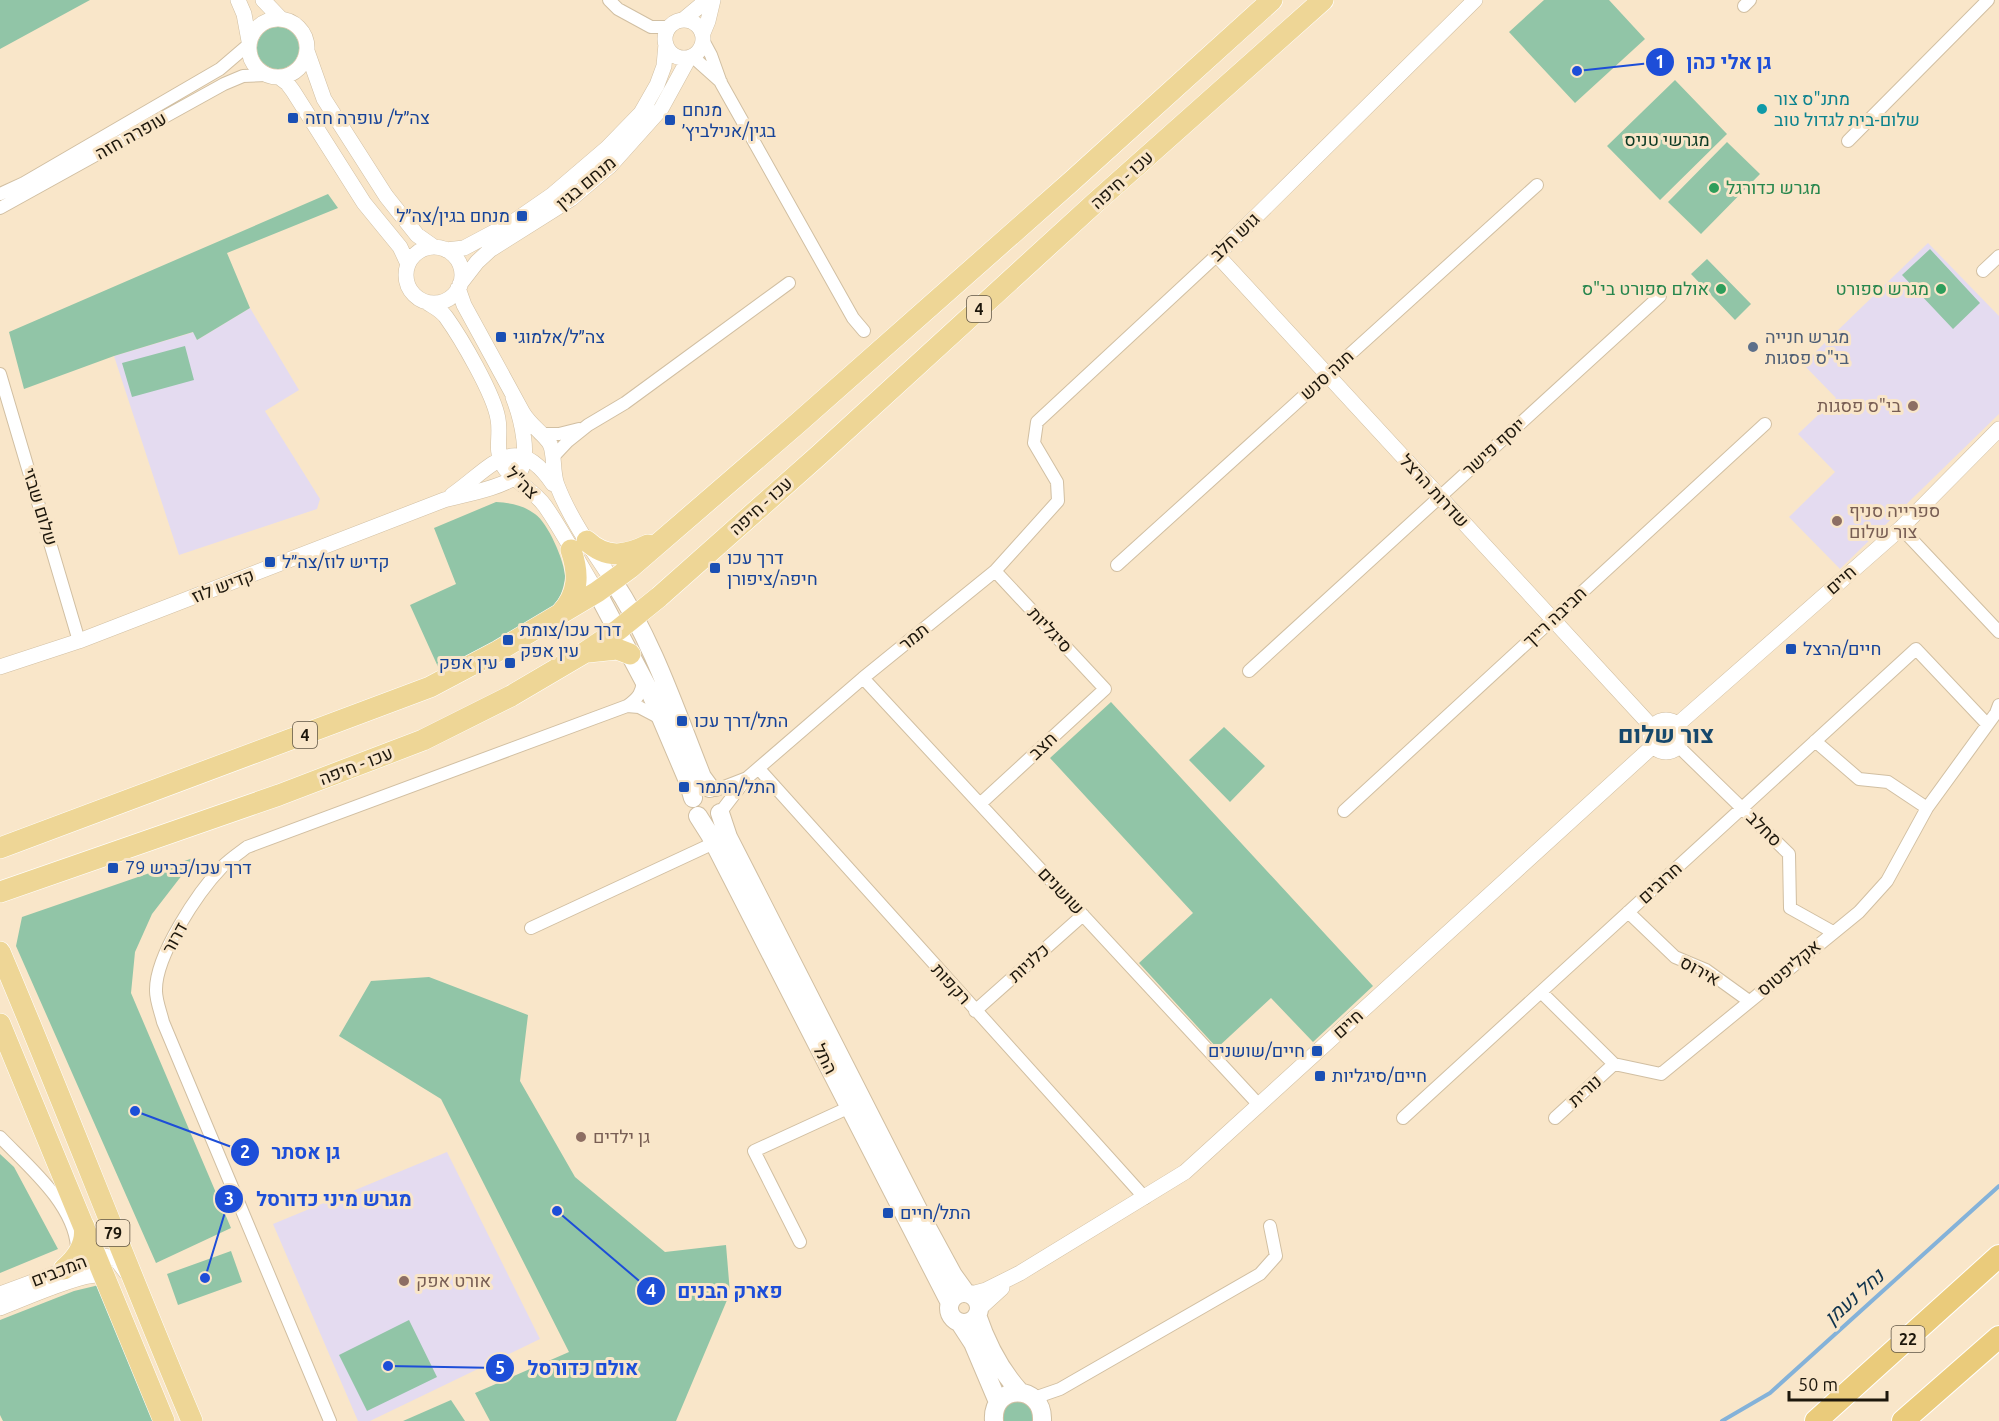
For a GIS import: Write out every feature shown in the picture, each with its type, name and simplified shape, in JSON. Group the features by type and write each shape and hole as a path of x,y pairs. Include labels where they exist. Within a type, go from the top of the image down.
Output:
{"highway":[{"name":"עכו - חיפה","path":"0,848 430,687 498,651 605,587 807,416 1272,0"},
{"name":"עכו - חיפה","path":"0,892 279,795 423,740 502,701 584,653 626,623 819,455 1097,201 1323,0"},
{"path":"557,617 568,604 576,588 579,546 607,554 626,554 674,530"},
{"path":"584,653 609,649 622,650 630,654"},
{"path":"0,907 9,897 31,881"},
{"name":"79","path":"0,952 39,1043 136,1290 192,1421"},
{"name":"79","path":"0,1024 164,1421"},
{"path":"70,1263 84,1241 86,1235 84,1225"},
{"name":"22","path":"1816,1421 1999,1256"},
{"path":"1904,1421 1999,1337"}],"main road":[{"name":"צה\"ל","path":"605,587 626,623"},
{"path":"626,623 650,650 702,777 723,798 722,811 712,819 698,816 693,808 693,798 660,718 630,654 626,623"},
{"path":"693,798 700,790 713,789"},
{"name":"התל","path":"722,811 728,837 933,1238 953,1275 973,1303 980,1324 1008,1379 1034,1406"},
{"name":"התל","path":"698,816 714,843 950,1303"},
{"path":"960,1323 969,1322 973,1303 956,1295 949,1308 952,1317 960,1323 973,1343 994,1416"},
{"path":"994,1416 1008,1394 1034,1406"}],"street":[{"path":"238,0 244,14 252,62 258,70 287,83 363,203 400,247 408,264"},
{"path":"263,0 280,19"},
{"path":"609,0 618,9 651,27 669,27"},
{"path":"707,0 683,20 669,27 666,44 670,53 676,57 691,58 722,83"},
{"path":"691,58 702,49 713,0"},
{"name":"גוש חלב","path":"1057,482 1034,443 1037,422 1217,255 1475,0"},
{"path":"1848,141 1988,0"},
{"path":"249,43 259,25 272,19 293,23 300,30 305,38 307,51 324,99 386,196 417,235 453,255 461,268 459,286 448,299 428,303 413,295 409,288 406,280 408,264 421,250 440,249"},
{"path":"683,20 694,22 722,83 853,318 864,331"},
{"name":"עופרה חזה","path":"0,194 24,183 220,69 249,43"},
{"name":"מנחם בגין","path":"440,249 464,248 513,222 552,195 607,148 641,113 657,85 664,66 666,44"},
{"path":"273,76 288,76 296,71 302,64 307,51"},
{"name":"מנחם בגין","path":"459,286 477,262 490,250 571,199 610,166 661,109 691,58"},
{"name":"עופרה חזה","path":"0,208 233,79 253,74 273,76"},
{"name":"חנה סנש","path":"1117,565 1537,185"},
{"name":"שדרות הרצל","path":"1217,255 1652,727"},
{"path":"1983,271 1999,256"},
{"path":"552,458 588,425 625,403 789,283"},
{"name":"צה\"ל","path":"459,286 464,305 513,397 527,420 546,438 552,449 556,483 579,546"},
{"name":"יוסף פישר","path":"1249,671 1660,296"},
{"name":"צה\"ל","path":"428,303 445,315 494,404 498,418 500,458 508,472 532,491 579,546 605,587"},
{"name":"שלום שבזי","path":"0,374 79,641"},
{"path":"513,397 522,425 524,457 515,478"},
{"name":"חביבה רייך","path":"1344,811 1766,423"},
{"path":"540,434 566,432 588,425"},
{"name":"חיים","path":"1677,725 1901,528 1999,429"},
{"path":"500,458 514,455 530,459 540,467 564,501"},
{"name":"קדיש לוז","path":"444,500 500,458"},
{"name":"קדיש לוז","path":"0,666 79,641 444,500 515,478"},
{"name":"תמר","path":"722,811 747,778 863,678 995,571 1058,501 1057,482"},
{"path":"1901,528 1999,632"},
{"name":"סיגליות","path":"995,571 1105,689"},
{"name":"חרובים","path":"1402,1118 1917,648 1987,724"},
{"path":"627,706 639,696 643,687 642,677"},
{"name":"שושנים","path":"863,678 1258,1105"},
{"name":"חצב","path":"980,804 1105,689"},
{"name":"אקליפטוס","path":"1614,1064 1661,1074 1859,912 1887,882 1927,807 1999,705"},
{"path":"627,706 639,707 660,718"},
{"name":"דרור","path":"330,1421 245,1223 163,1022 155,993 161,964 171,940 197,899 223,867 247,847 627,706"},
{"path":"1662,720 1677,725 1682,736 1678,746 1673,750 1662,752 1653,746 1650,737 1652,727 1662,720"},
{"path":"1815,741 1859,779 1888,782 1927,807"},
{"name":"חיים","path":"973,1303 1185,1172 1653,746"},
{"path":"1678,746 1742,808"},
{"name":"רקפות","path":"759,769 1145,1198"},
{"name":"תמר","path":"713,789 747,778"},
{"name":"סחלב","path":"1742,808 1788,854 1790,908 1833,932"},
{"path":"531,928 714,843"},
{"name":"אירוס","path":"1628,912 1675,957 1706,970 1749,1001"},
{"name":"כלניות","path":"975,1011 1083,915"},
{"path":"1541,992 1614,1064"},
{"name":"נורית","path":"1555,1118 1614,1064"},
{"path":"800,1242 754,1151 850,1107 863,1110 873,1119"},
{"path":"0,1137 43,1182 63,1207 77,1242 70,1263"},
{"path":"1034,1406 1260,1274 1276,1256 1270,1226"},
{"name":"המכבים","path":"0,1308 95,1274 107,1256 115,1258 122,1264 136,1290"},
{"name":"המכבים","path":"0,1294 70,1263 100,1267"}],"shaded area":[{"name":"בי\"ס פסגות","path":"1928,243 1999,316 1999,414 1840,569 1789,517 1835,472 1798,434 1836,398 1803,364"},
{"path":"250,308 299,390 265,411 320,499 317,509 179,555 114,356 194,332 197,340"},
{"name":"אורט אפק","path":"447,1152 540,1339 370,1421 358,1421 273,1224"}],"green space":[{"path":"0,0 90,0 0,49"},
{"path":"1544,0 1609,0 1645,39 1575,103 1509,32"},
{"path":"278,27 293,33 299,48 293,63 278,69 263,63 257,48 263,33"},
{"name":"מגרשי טניס","path":"1675,80 1727,134 1660,200 1607,146"},
{"name":"מגרש כדורגל","path":"1727,142 1760,174 1701,234 1668,202"},
{"path":"328,194 338,208 227,253 250,308 197,340 193,332 114,356 24,389 9,332"},
{"name":"מגרש ספורט","path":"1930,249 1980,303 1953,329 1902,275"},
{"name":"אולם ספורט בי\"ס","path":"1707,259 1751,304 1735,320 1691,274"},
{"path":"185,346 194,380 132,397 122,363"},
{"path":"496,502 526,508 545,525 562,561 565,578 562,590 554,605 536,621 439,669 410,605 456,584 434,528"},
{"path":"1111,702 1373,986 1313,1042 1271,998 1217,1048 1139,963 1193,913 1050,758"},
{"path":"1224,727 1265,766 1230,802 1189,760"},
{"path":"196,857 152,914 135,952 131,993 231,1228 156,1263 16,946 22,917"},
{"path":"429,977 528,1015 520,1081 575,1177 665,1252 726,1245 730,1293 676,1421 490,1421 475,1393 569,1352 441,1099 339,1036 371,981"},
{"path":"0,1154 14,1167 58,1249 0,1273"},
{"path":"231,1251 242,1282 178,1305 167,1274"},
{"path":"99,1285 160,1421 3,1421 0,1415 0,1320 74,1291"},
{"path":"409,1320 437,1377 367,1411 339,1355"},
{"path":"451,1400 465,1421 403,1421"},
{"path":"1014,1400 1030,1405 1034,1421 1001,1421 1003,1407"}],"waterway":[{"name":"נחל נעמן","path":"1722,1421 1770,1393 1999,1186"}],"place":[{"name":"גן אלי כהן","path":"1577,71"},
{"name":"מתנ\"ס צור שלום-בית לגדול טוב","path":"1762,109"},
{"name":"צה״ל/ עופרה חזה","path":"293,118"},
{"name":"מנחם בגין/אנילביץ׳","path":"670,120"},
{"name":"מגרש כדורגל","path":"1714,188"},
{"name":"מנחם בגין/צה״ל","path":"522,216"},
{"name":"אולם ספורט בי\"ס","path":"1721,289"},
{"name":"מגרש ספורט","path":"1941,289"},
{"name":"צה״ל/אלמוגי","path":"501,337"},
{"name":"מגרש חנייה בי\"ס פסגות","path":"1753,347"},
{"name":"בי\"ס פסגות","path":"1913,406"},
{"name":"ספרייה סניף צור שלום","path":"1837,521"},
{"name":"קדיש לוז/צה״ל","path":"270,562"},
{"name":"דרך עכו חיפה/ציפורן","path":"715,568"},
{"name":"דרך עכו/צומת עין אפק","path":"508,640"},
{"name":"חיים/הרצל","path":"1791,649"},
{"name":"עין אפק","path":"510,663"},
{"name":"התל/דרך עכו","path":"682,721"},
{"name":"התל/התמר","path":"684,787"},
{"name":"דרך עכו/כביש 79","path":"113,868"},
{"name":"חיים/שושנים","path":"1317,1051"},
{"name":"חיים/סיגליות","path":"1320,1076"},
{"name":"גן אסתר","path":"135,1111"},
{"name":"גן ילדים","path":"581,1137"},
{"name":"פארק הבנים","path":"557,1211"},
{"name":"התל/חיים","path":"888,1213"},
{"name":"מגרש מיני כדורסל","path":"205,1278"},
{"name":"אורט אפק","path":"404,1281"},
{"name":"אולם כדורסל","path":"388,1366"}],"district":[{"name":"צור שלום","path":"1666,735"}]}
